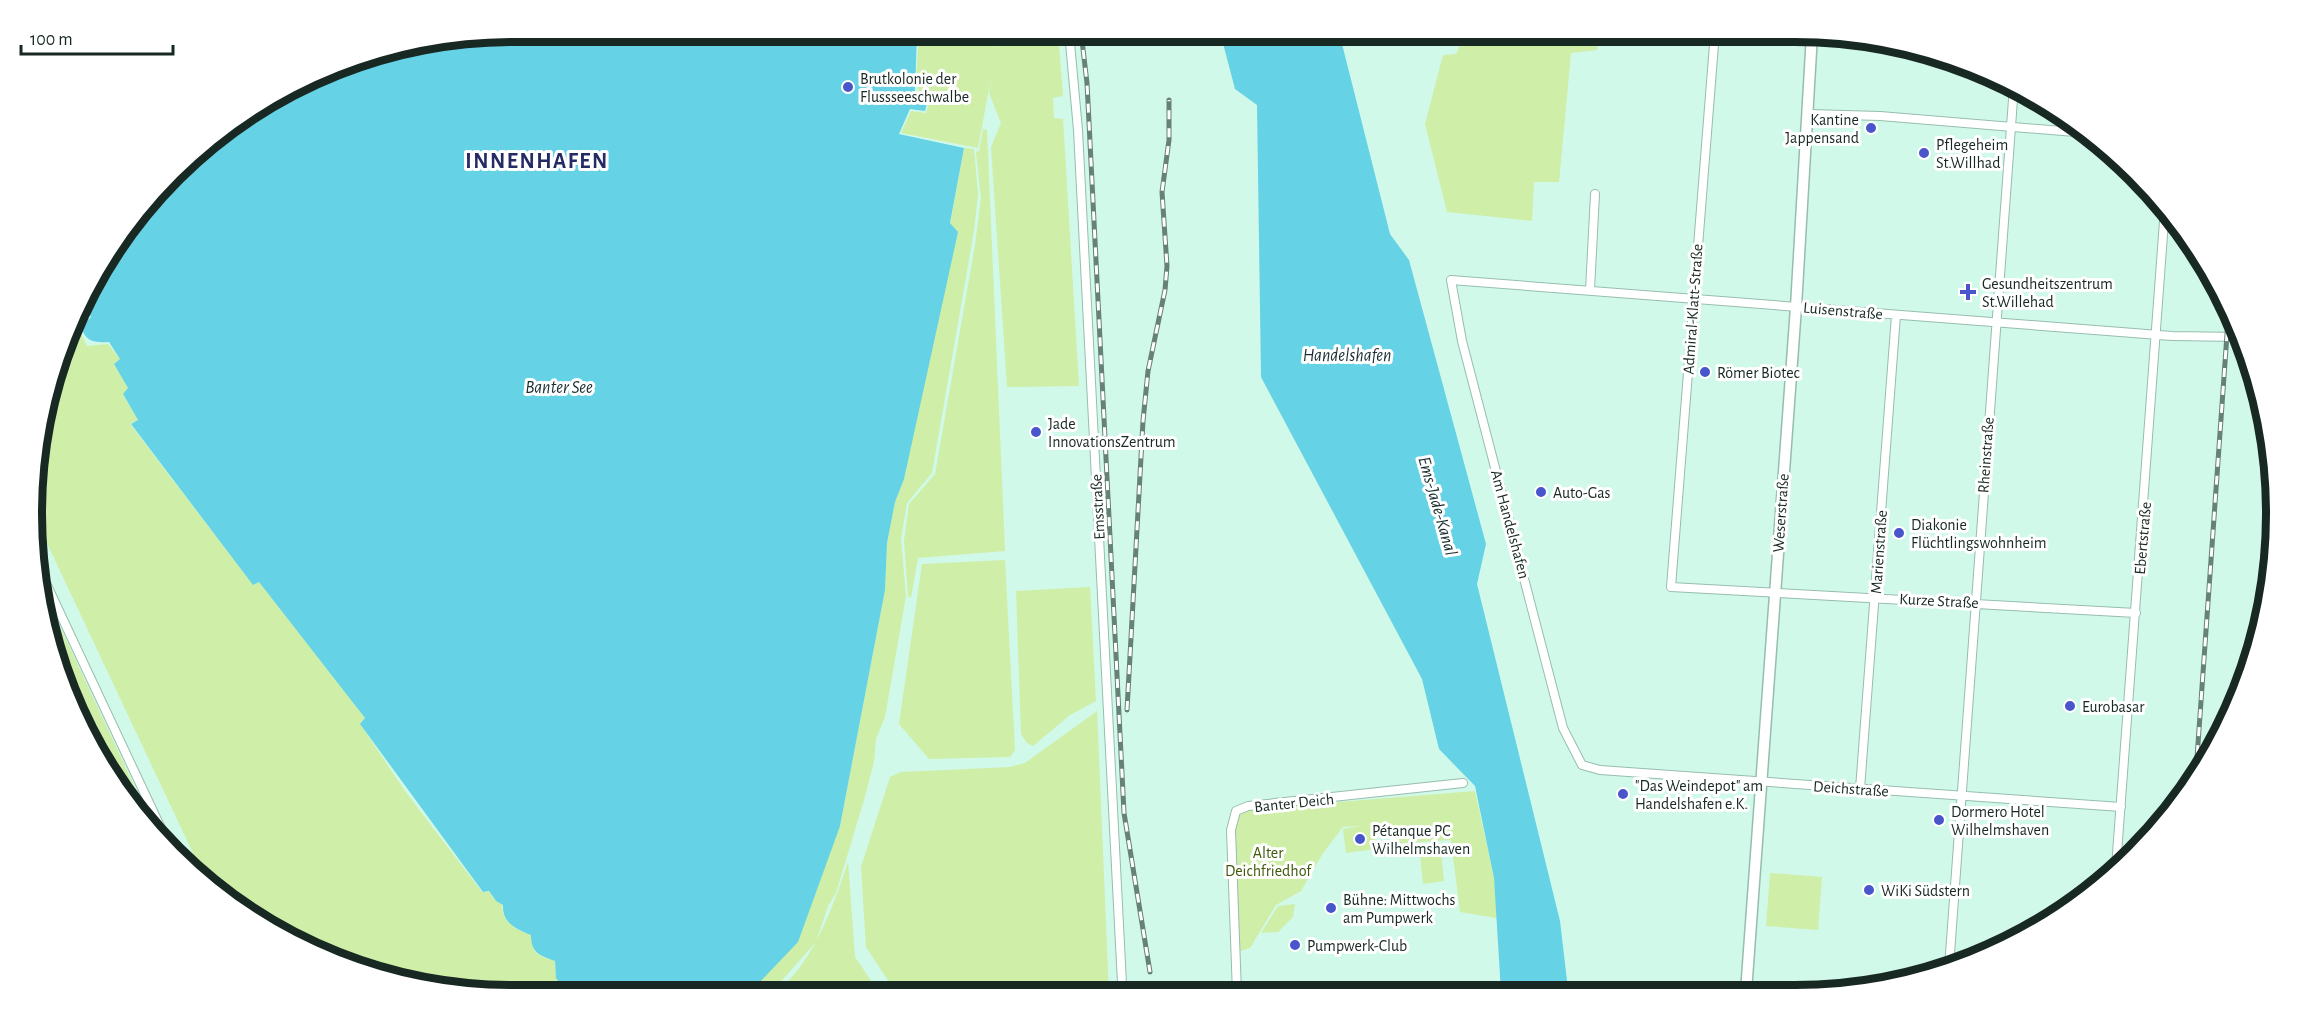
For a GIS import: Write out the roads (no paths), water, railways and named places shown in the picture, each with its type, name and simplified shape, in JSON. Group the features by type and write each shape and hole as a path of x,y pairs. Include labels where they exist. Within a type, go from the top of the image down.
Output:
{"street":[{"name":"Emsstraße","path":"1070,42 1078,130 1122,983"},
{"name":"Admiral-Klatt-Straße","path":"1671,587 1713,42"},
{"name":"Weserstraße","path":"1746,985 1796,307 1812,43"},
{"name":"Rheinstraße","path":"1950,959 2013,96"},
{"path":"1809,114 1880,116 2071,132"},
{"path":"1590,290 1595,194"},
{"name":"Ebertstraße","path":"2117,857 2164,220"},
{"name":"Luisenstraße","path":"1451,280 2157,334 2231,337"},
{"name":"Am Handelshafen","path":"1451,280 1462,341 1563,728 1581,765"},
{"name":"Marienstraße","path":"1860,789 1896,315"},
{"name":"Kurze Straße","path":"1671,587 1974,602 2136,613"},
{"path":"48,588 159,824"},
{"name":"Deichstraße","path":"1581,765 1600,770 2121,807"},
{"name":"Banter Deich","path":"1237,985 1231,830 1236,810 1248,806 1462,783"}],"water":[{"name":"Banter See","path":"917,42 915,92 929,95 925,111 910,109 899,134 964,148 950,223 958,232 904,479 895,502 887,543 885,590 840,826 798,942 759,983 753,985 561,985 556,978 555,961 534,950 531,935 507,921 503,905 496,901 489,891 483,892 360,724 365,718 259,582 253,585 131,424 138,420 123,394 128,388 114,364 120,359 109,342 91,340 85,335 81,326 91,317 88,312 121,252 139,226 180,180 226,139 252,121 305,91 362,67 422,51 483,43"},
{"name":"Handelshafen","path":"1223,42 1342,42 1390,234 1409,260 1486,544 1477,584 1560,921 1568,985 1501,985 1494,878 1475,786 1439,749 1422,679 1261,377 1257,105 1235,89"}],"railway":[{"path":"1082,42 1087,83 1124,813 1150,972"},
{"path":"1127,710 1143,421 1148,371 1165,290 1167,266 1162,192 1169,140 1169,100"},
{"path":"2197,759 2227,328"}],"place":[{"name":"Brutkolonie der Flussseeschwalbe","path":"848,87"},
{"name":"Kantine Jappensand","path":"1871,128"},
{"name":"Pflegeheim St.Willhad","path":"1924,153"},
{"name":"Gesundheitszentrum St.Willehad","path":"1968,292"},
{"name":"Römer Biotec","path":"1705,372"},
{"name":"Jade InnovationsZentrum","path":"1036,432"},
{"name":"Auto-Gas","path":"1541,492"},
{"name":"Diakonie Flüchtlingswohnheim","path":"1899,533"},
{"name":"Eurobasar","path":"2070,706"},
{"name":"\"Das Weindepot\" am Handelshafen e.K.","path":"1623,794"},
{"name":"Dormero Hotel Wilhelmshaven","path":"1939,820"},
{"name":"Pétanque PC Wilhelmshaven","path":"1360,839"},
{"name":"WiKi Südstern","path":"1869,890"},
{"name":"Bühne: Mittwochs am Pumpwerk","path":"1331,908"},
{"name":"Pumpwerk-Club","path":"1295,945"}],"district":[{"name":"INNENHAFEN","path":"537,160"}],"water label":[{"name":"Ems-Jade-Kanal","path":"1438,506"}],"park label":[{"name":"Alter Deichfriedhof","path":"1268,861"}]}
